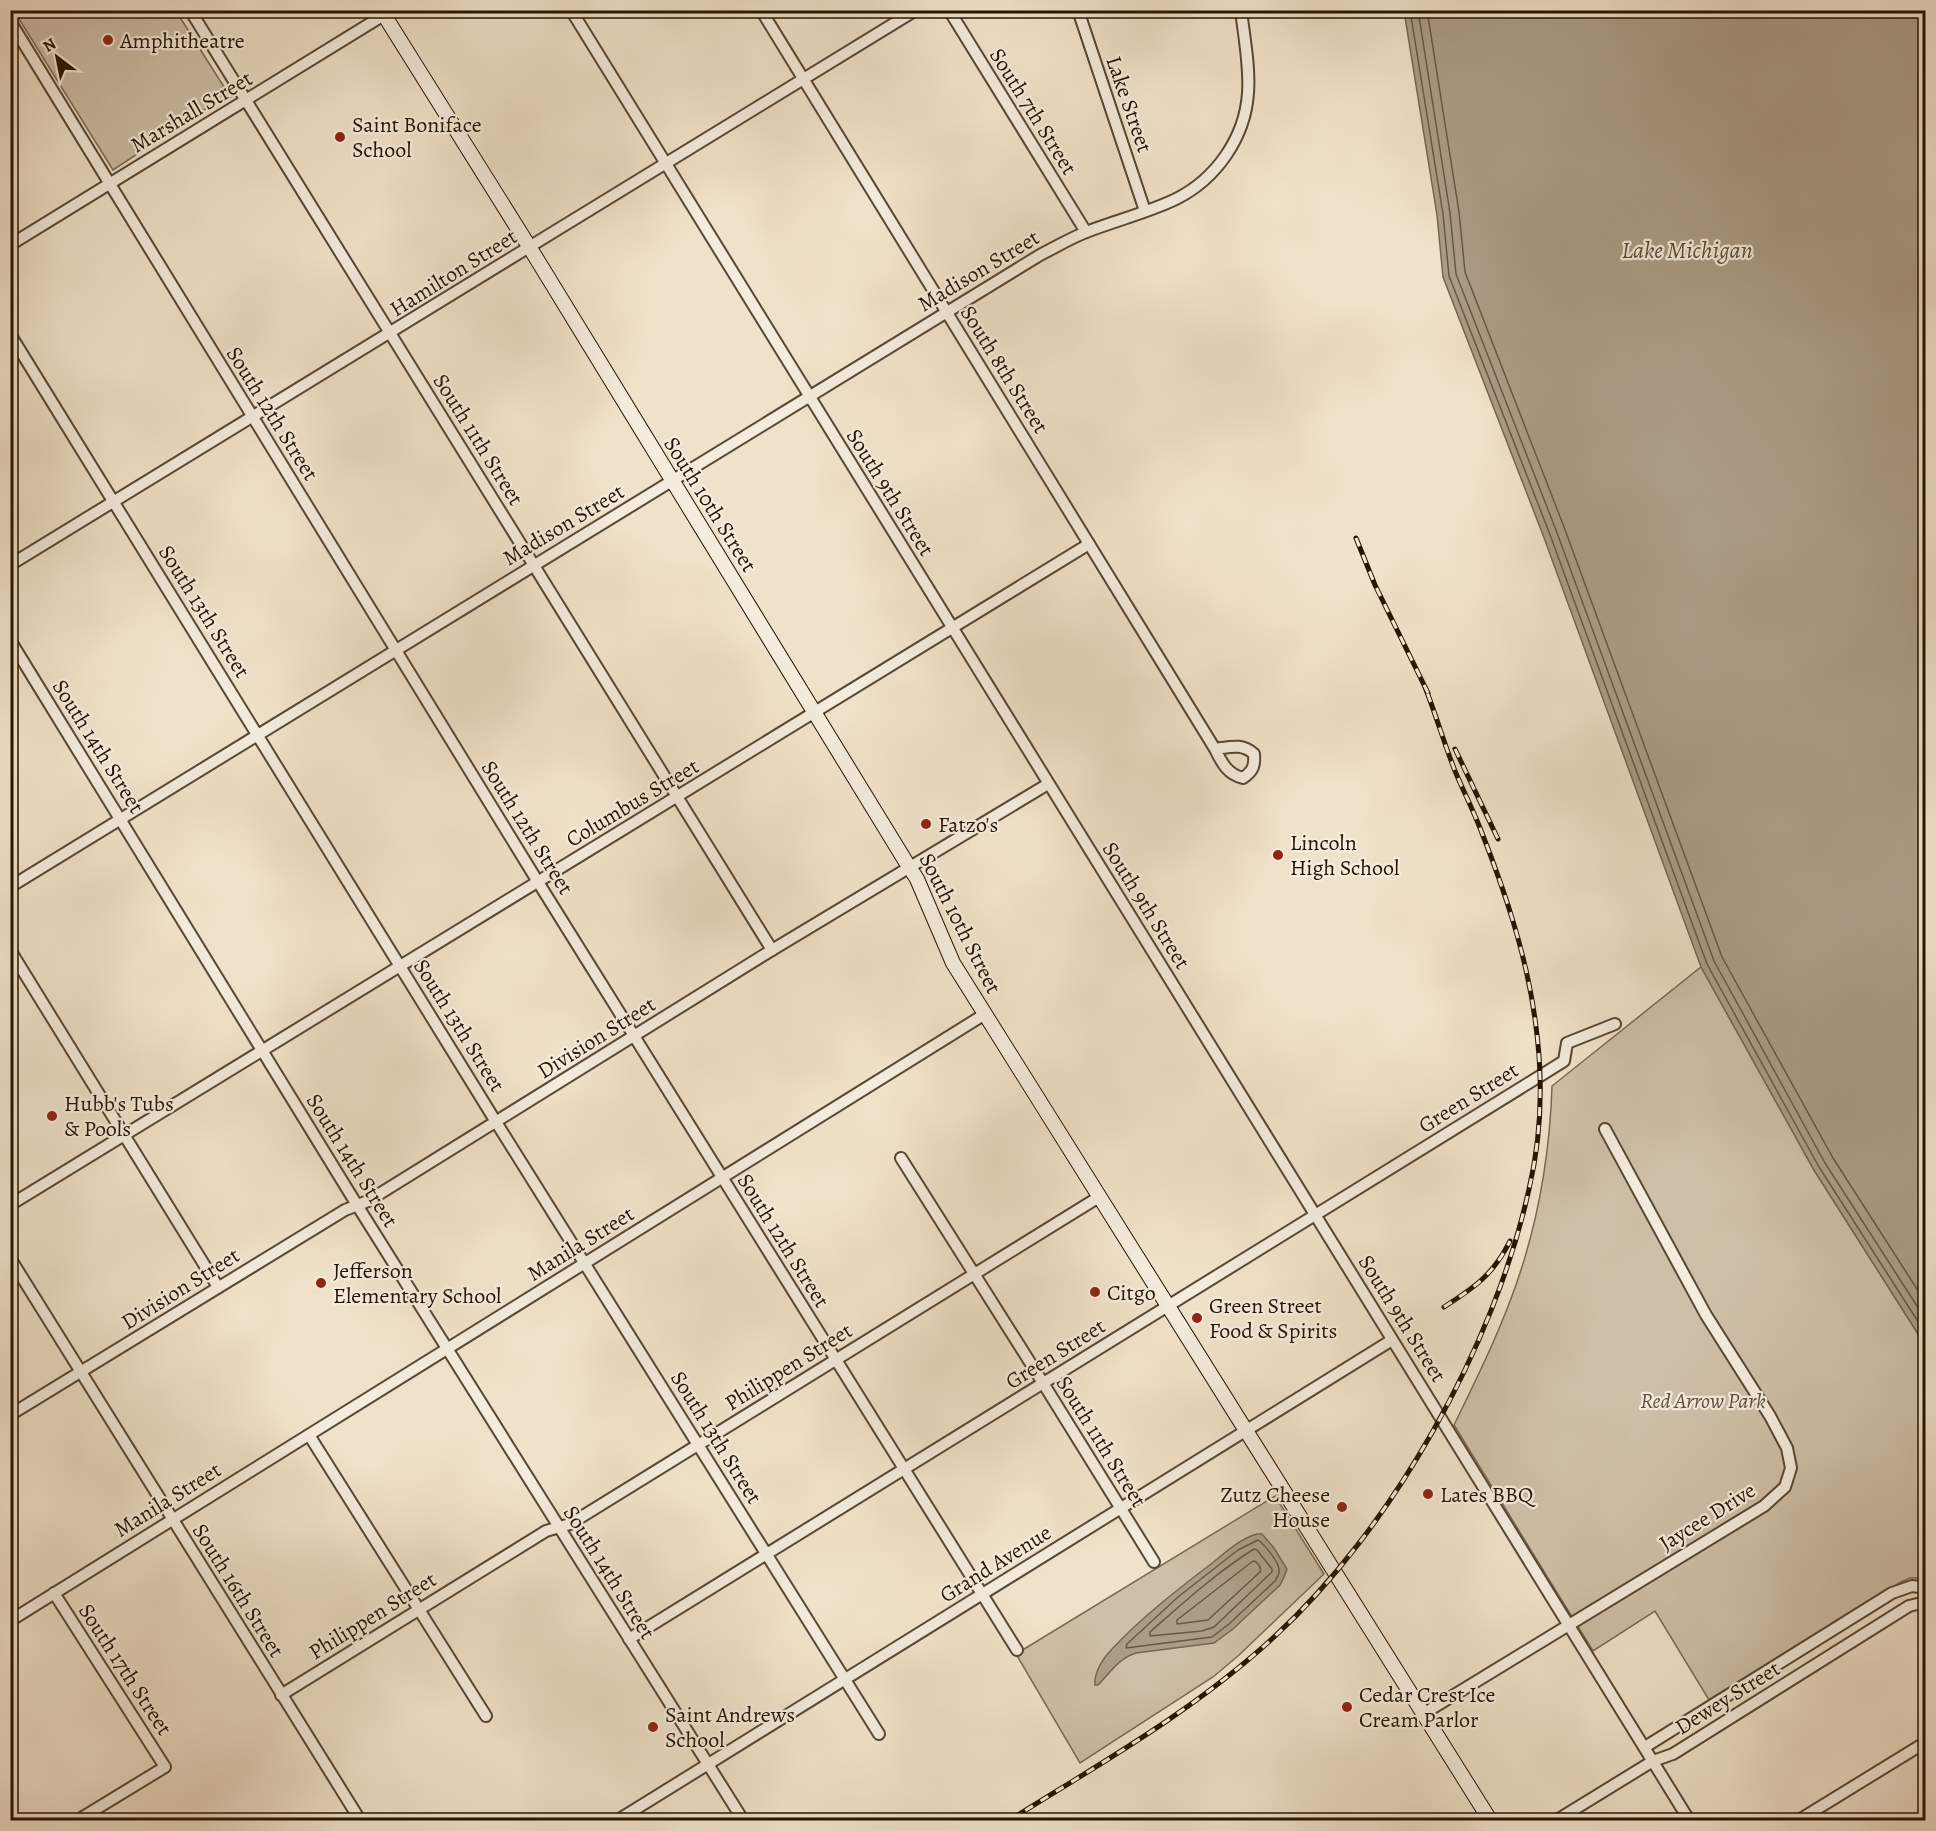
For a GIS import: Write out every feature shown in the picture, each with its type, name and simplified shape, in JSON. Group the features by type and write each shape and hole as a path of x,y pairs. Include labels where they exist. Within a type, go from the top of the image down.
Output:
{"street":[{"name":"South 11th Street","path":"190,10 772,950"},
{"name":"South 9th Street","path":"571,10 1689,1821"},
{"name":"South 8th Street","path":"761,10 1215,748"},
{"name":"Hamilton Street","path":"10,565 916,10"},
{"name":"South 7th Street","path":"949,10 1086,232"},
{"name":"Lake Street","path":"1078,10 1145,211"},
{"name":"Madison Street","path":"10,887 1040,255 1086,232 1176,199 1199,184 1216,168 1236,138 1245,110 1248,87 1241,10"},
{"name":"Marshall Street","path":"10,245 385,12"},
{"name":"South 10th Street","path":"385,12 909,867 953,963 1490,1821"},
{"name":"South 12th Street","path":"10,21 538,882 1017,1650"},
{"name":"South 13th Street","path":"10,334 496,1122 879,1734"},
{"name":"Columbus Street","path":"10,1206 1089,544"},
{"name":"South 14th Street","path":"10,640 357,1205 743,1821"},
{"name":"Division Street","path":"10,1416 345,1210 368,1201 772,950 1048,784"},
{"path":"10,950 218,1287"},
{"name":"Manila Street","path":"13,1619 985,1014"},
{"name":"Green Street","path":"629,1639 1564,1060 1567,1043 1615,1024"},
{"name":"Jaycee Drive","path":"1423,1714 1764,1506 1785,1487 1791,1468 1787,1448 1770,1416 1706,1315 1605,1129"},
{"name":"South 11th Street","path":"901,1158 1154,1562"},
{"name":"Philippen Street","path":"282,1695 546,1531 570,1524 1099,1197"},
{"name":"South 16th Street","path":"10,1258 282,1695 357,1820"},
{"name":"Grand Avenue","path":"618,1821 1392,1340"},
{"path":"309,1435 486,1716"},
{"name":"Dewey Street","path":"1645,1747 1892,1593 1912,1586 1925,1588"},
{"path":"1921,1608 1925,1588"},
{"name":"South 17th Street","path":"54,1593 165,1767 78,1821"},
{"name":"Dewey Street","path":"1557,1821 1653,1761 1673,1754 1909,1606 1921,1608"},
{"path":"1780,1663 1791,1680"},
{"path":"1799,1821 1926,1742"}],"green space":[{"path":"14,11 176,11 231,98 227,95 113,170"},
{"name":"Red Arrow Park","path":"1701,967 1814,1170 1925,1345 1925,1578 1910,1578 1901,1582 1709,1700 1655,1611 1593,1651 1454,1425 1499,1329 1528,1248 1543,1179 1552,1086"},
{"path":"1275,1496 1324,1574 1213,1677 1080,1763 1016,1654"}],"water":[{"name":"Lake Michigan","path":"1404,11 1925,11 1925,1345 1814,1170 1701,967 1543,535 1443,277 1437,215"},
{"path":"1257,1534 1262,1534 1274,1548 1287,1569 1280,1585 1233,1629 1214,1643 1130,1655 1115,1666 1098,1685 1095,1685 1096,1675 1102,1661 1135,1626 1232,1547"}],"railway":[{"path":"1356,538 1375,585 1428,693"},
{"path":"1010,1820 1180,1712 1274,1637 1317,1593 1359,1543 1398,1489 1433,1431 1464,1371 1491,1310 1513,1249 1529,1189 1537,1147 1540,1104 1538,1040 1526,970 1506,898 1480,828 1455,771 1425,687"},
{"path":"1455,749 1498,839"},
{"path":"1444,1307 1490,1272 1510,1241"}],"place":[{"name":"Amphitheatre","path":"108,40"},
{"name":"Saint Boniface School","path":"340,137"},
{"name":"Fatzo's","path":"926,824"},
{"name":"Lincoln High School","path":"1278,855"},
{"name":"Hubb's Tubs & Pools","path":"52,1116"},
{"name":"Jefferson Elementary School","path":"321,1283"},
{"name":"Citgo","path":"1095,1292"},
{"name":"Green Street Food & Spirits","path":"1197,1318"},
{"name":"Lates BBQ","path":"1428,1494"},
{"name":"Zutz Cheese House","path":"1342,1507"},
{"name":"Cedar Crest Ice Cream Parlor","path":"1347,1707"},
{"name":"Saint Andrews School","path":"653,1727"}]}
